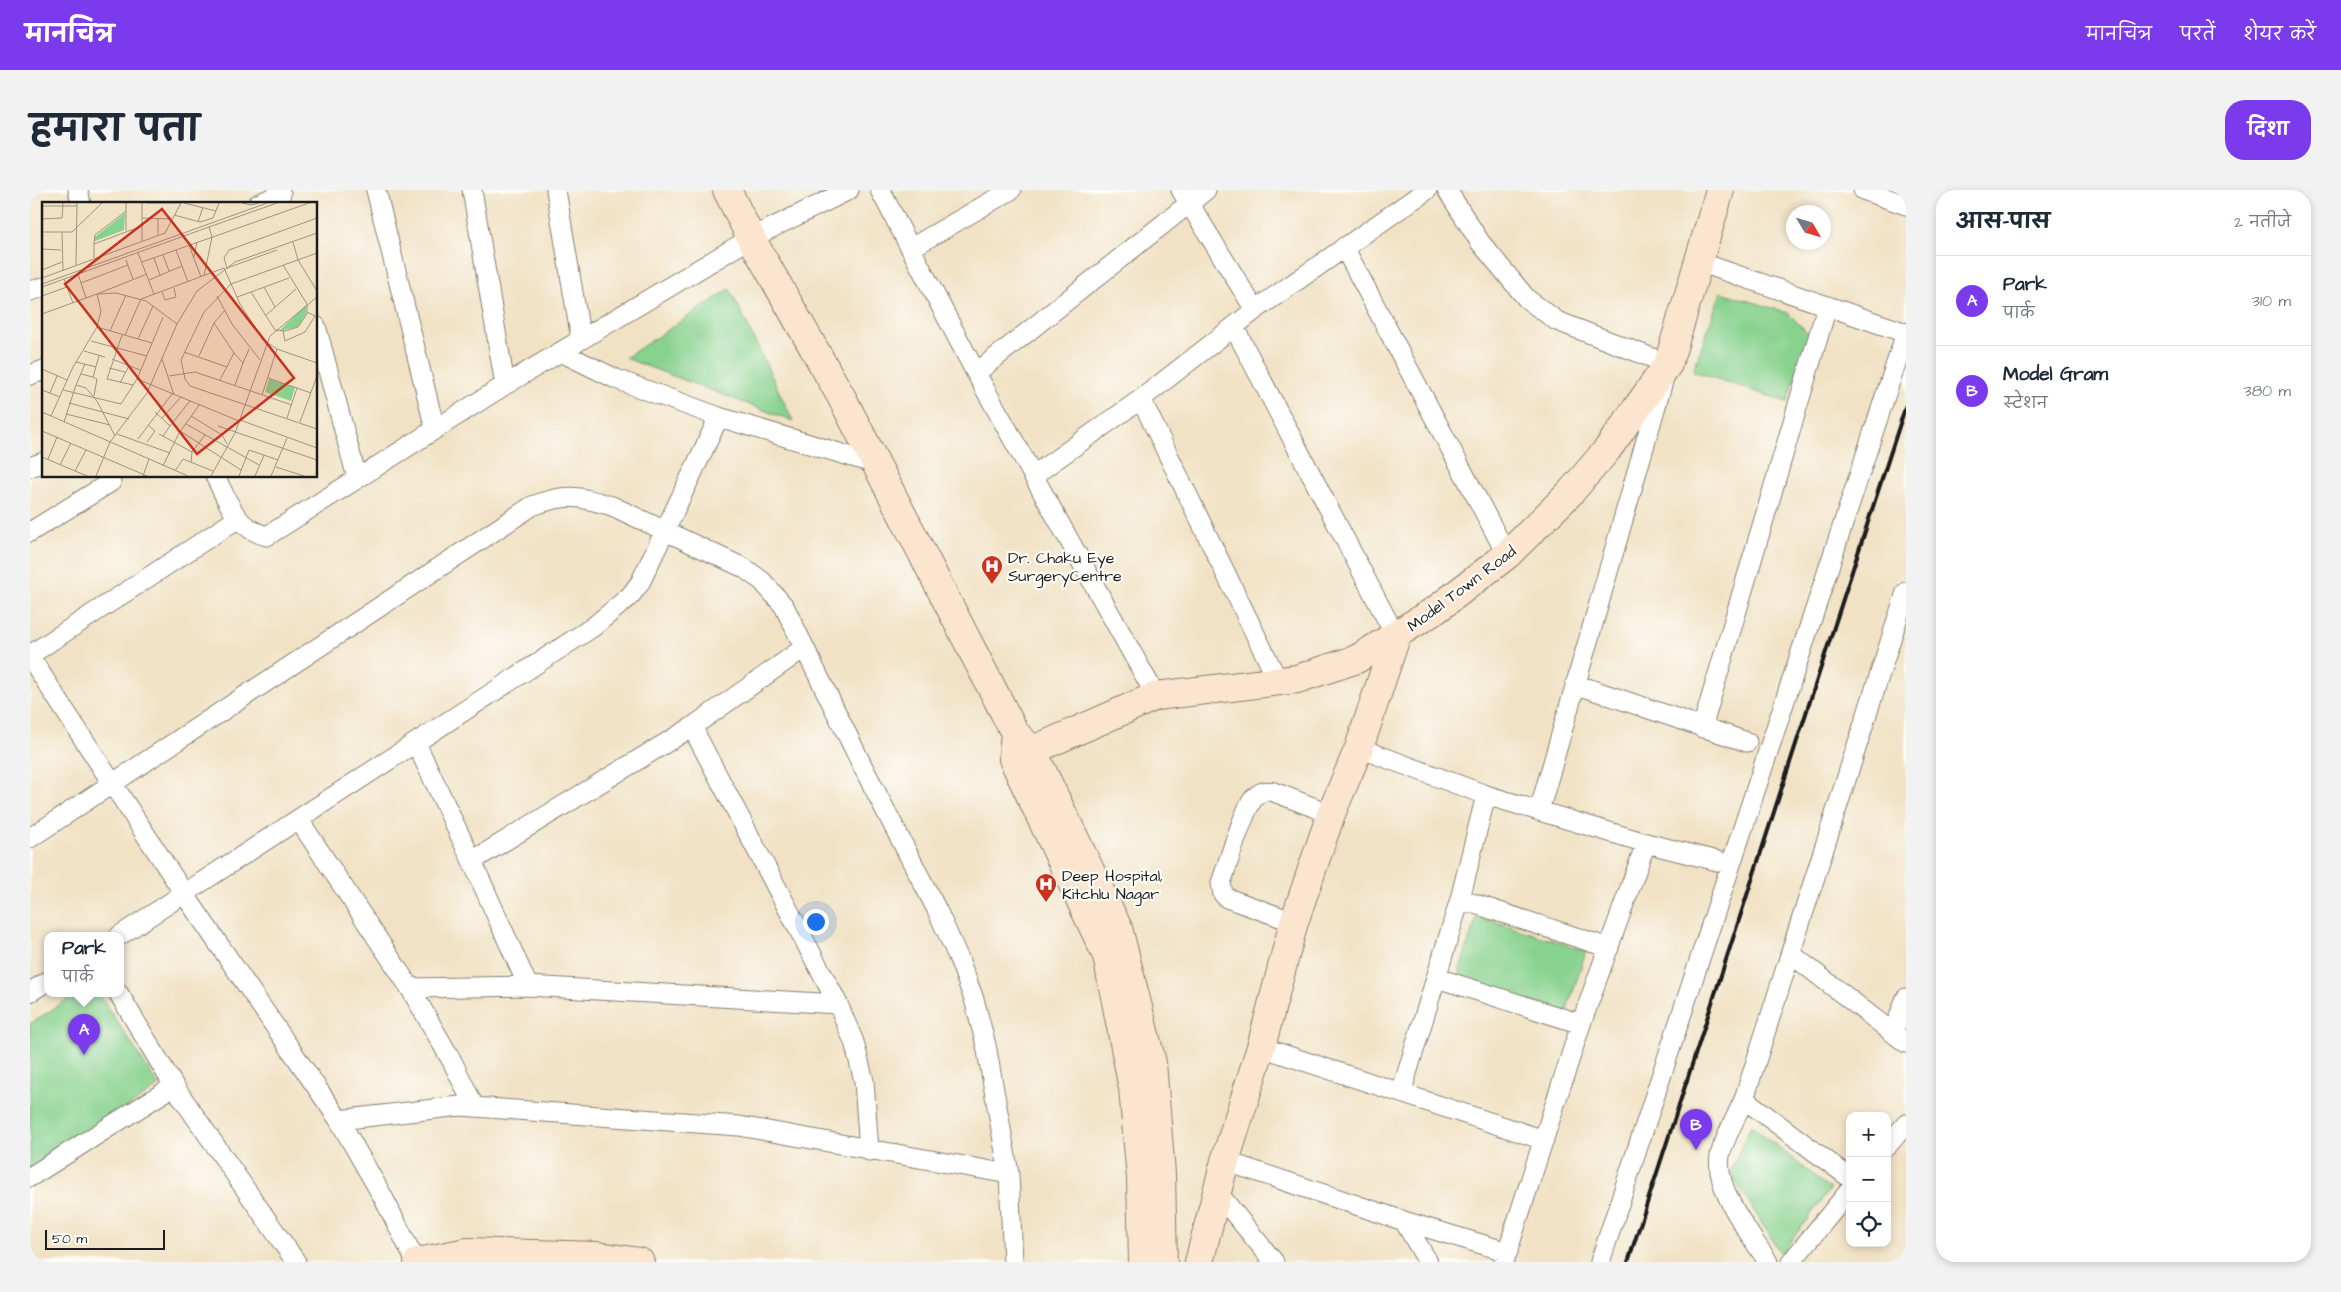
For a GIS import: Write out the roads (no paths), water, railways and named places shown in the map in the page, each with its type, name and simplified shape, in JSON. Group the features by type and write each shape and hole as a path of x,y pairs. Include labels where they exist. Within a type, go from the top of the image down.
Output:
{"street":[{"path":"376,190 435,429"},
{"path":"472,190 505,385"},
{"path":"556,190 581,340"},
{"path":"728,190 750,238 842,398 1020,747 1118,928 1152,1063 1161,1174 1163,1262"},
{"path":"216,478 237,520 249,529 267,536 505,385 750,238 849,190"},
{"path":"880,190 976,373 1156,696"},
{"path":"976,373 1184,196 1206,190"},
{"path":"1034,475 1141,400 1255,310 1427,190"},
{"path":"1447,190 1480,242 1528,299 1558,321 1668,364 1539,810"},
{"name":"Model Town Road","path":"1020,747 1156,696 1296,679 1357,659 1396,637 1437,609 1507,555 1570,493 1607,450 1668,364 1720,190"},
{"path":"911,248 1005,191"},
{"path":"1871,191 1906,205"},
{"path":"264,202 282,196"},
{"path":"1184,196 1255,310"},
{"path":"1344,247 1507,555"},
{"path":"1600,1262 1729,864 1906,333 1699,262"},
{"path":"1702,728 1828,307"},
{"path":"1199,1262 1225,1161 1261,1047 1294,922 1331,814 1359,748 1396,637 1234,328"},
{"path":"318,342 320,357 357,478"},
{"path":"561,352 616,378 719,417 876,464"},
{"path":"30,375 42,371"},
{"path":"1141,400 1278,681"},
{"path":"124,933 593,628 612,613 630,596 640,583 719,417"},
{"path":"30,467 42,463"},
{"path":"30,532 111,482"},
{"path":"30,838 111,782 532,506 564,496 589,499 612,506 744,568 762,581 784,606 937,910 959,959 974,999 986,1045 1009,1174 1014,1262"},
{"path":"237,520 31,660 185,895 339,1120 417,1262 467,1252 598,1256 640,1262"},
{"path":"1768,1262 1731,1203 1721,1173 1720,1156 1744,1099 1906,592"},
{"path":"472,861 692,727 804,648"},
{"path":"1575,684 1748,742"},
{"path":"692,727 838,1004 854,1042 864,1081 869,1151"},
{"path":"416,743 528,986"},
{"path":"1020,747 1107,956 1132,1088 1141,1179 1143,1262"},
{"path":"1359,748 1486,794 1646,843 1729,864"},
{"path":"1294,922 1228,898 1223,894 1221,883 1249,805 1259,793 1266,790 1274,792 1331,814"},
{"path":"1401,1093 1460,899 1486,794"},
{"path":"299,820 410,988 452,1061 474,1106"},
{"path":"1225,1161 1506,1257 1581,1024 1646,843"},
{"path":"1460,899 1609,948"},
{"path":"1791,954 1900,1038 1906,998"},
{"path":"1437,978 1581,1024"},
{"path":"30,992 44,983"},
{"path":"410,988 528,986 838,1004"},
{"path":"121,997 174,1086 296,1262"},
{"path":"1261,1047 1544,1140"},
{"path":"30,1177 174,1086"},
{"path":"1744,1099 1846,1175"},
{"path":"339,1120 474,1106 739,1126 869,1151 1009,1174"},
{"path":"1891,1141 1906,1124"},
{"path":"1217,1192 1274,1262"},
{"path":"1791,1262 1846,1195"},
{"path":"1404,1221 1428,1262"}],"railway":[{"path":"1628,1262 1906,405"}],"place":[{"name":"Dr. Chaku Eye SurgeryCentre","path":"992,585"},
{"name":"Deep Hospital, Kitchlu Nagar","path":"1046,903"},
{"name":"Park","path":"84,1055"},
{"name":"Model Gram","path":"1696,1150"}]}
